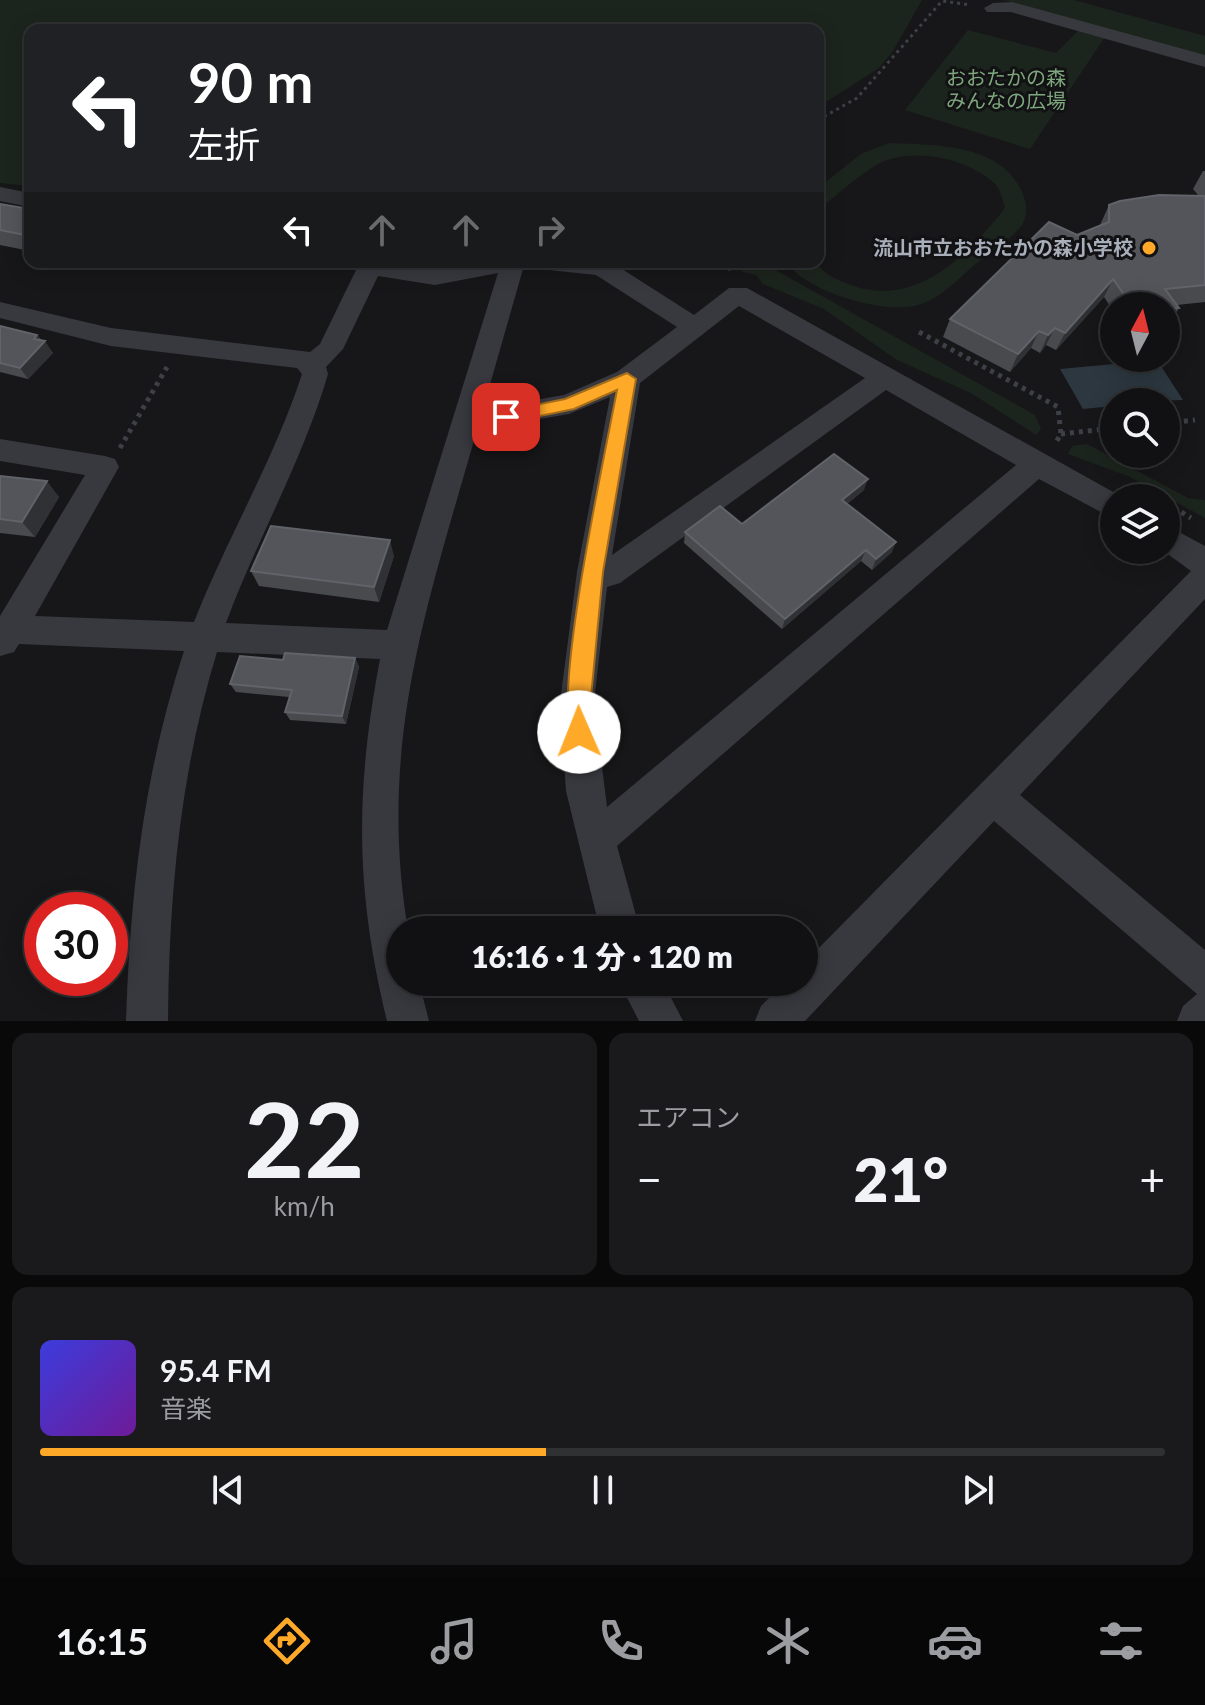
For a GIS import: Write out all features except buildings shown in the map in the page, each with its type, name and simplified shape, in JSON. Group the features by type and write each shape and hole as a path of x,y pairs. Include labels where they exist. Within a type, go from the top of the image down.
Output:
{"street":[{"path":"993,8 1012,7 1205,61"},
{"path":"0,194 24,199"},
{"path":"312,365 330,349 363,268"},
{"path":"387,268 435,277 482,268"},
{"path":"408,1021 391,959 378,864 380,772 399,645 511,268"},
{"path":"602,268 695,327"},
{"path":"465,422 569,404 627,379 738,294 885,377 1044,457 1100,497"},
{"path":"0,310 111,337 289,357 312,365"},
{"path":"147,1021 147,929 160,815 174,733 204,636 312,386 315,374 312,365"},
{"path":"593,572 609,574 885,377"},
{"path":"616,916 584,791 577,702 593,572 627,379"},
{"path":"0,450 105,467 4,638"},
{"path":"596,840 1044,457"},
{"path":"1180,545 1205,565"},
{"path":"776,1021 1205,578"},
{"path":"4,638 204,636 399,645"},
{"path":"992,795 1205,977"},
{"path":"648,996 662,1021"},
{"path":"1198,1021 1205,1012"}],"path":[{"path":"824,117 857,98 942,1 993,8"},
{"path":"919,332 1058,407 1061,434 1044,457"},
{"path":"105,467 114,459 172,359"},
{"path":"1180,422 1195,420"},
{"path":"1061,434 1100,430"},
{"path":"1180,511 1195,520"}],"green space":[{"path":"0,0 922,0 893,51 879,68 824,103 824,24 24,24 24,185 0,183"},
{"path":"1004,0 1074,0 1205,36 1205,56"},
{"name":"おおたかの森 みんなの広場","path":"968,30 1056,53 1079,30 1105,37 1030,149 905,110"},
{"path":"889,143 943,146 980,155 1010,173 1020,188 1026,205 1023,223 943,292 926,302 907,307 877,306 824,290 791,268 821,268 851,285 875,291 897,290 919,284 957,259 1005,208 998,187 985,176 956,162 923,156 907,156 878,164 824,205 824,183 861,154"},
{"path":"738,268 772,268 1035,415 1041,429 1036,435 971,393 897,360 824,309 763,284 756,275"},
{"path":"1087,444 1100,451 1100,466 1068,454 1072,446"},
{"path":"1106,468 1132,468 1162,484 1143,484"},
{"path":"1180,494 1205,500 1205,518 1180,504"}],"shaded area":[{"path":"1100,365 1100,372 1165,372 1175,388 1100,388 1100,407 1083,409 1060,369"}],"place":[{"name":"流山市立おおたかの森小学校","path":"1149,248"}],"route":[{"path":"506,417 569,404 627,379 593,572 577,702 579,732"}]}
